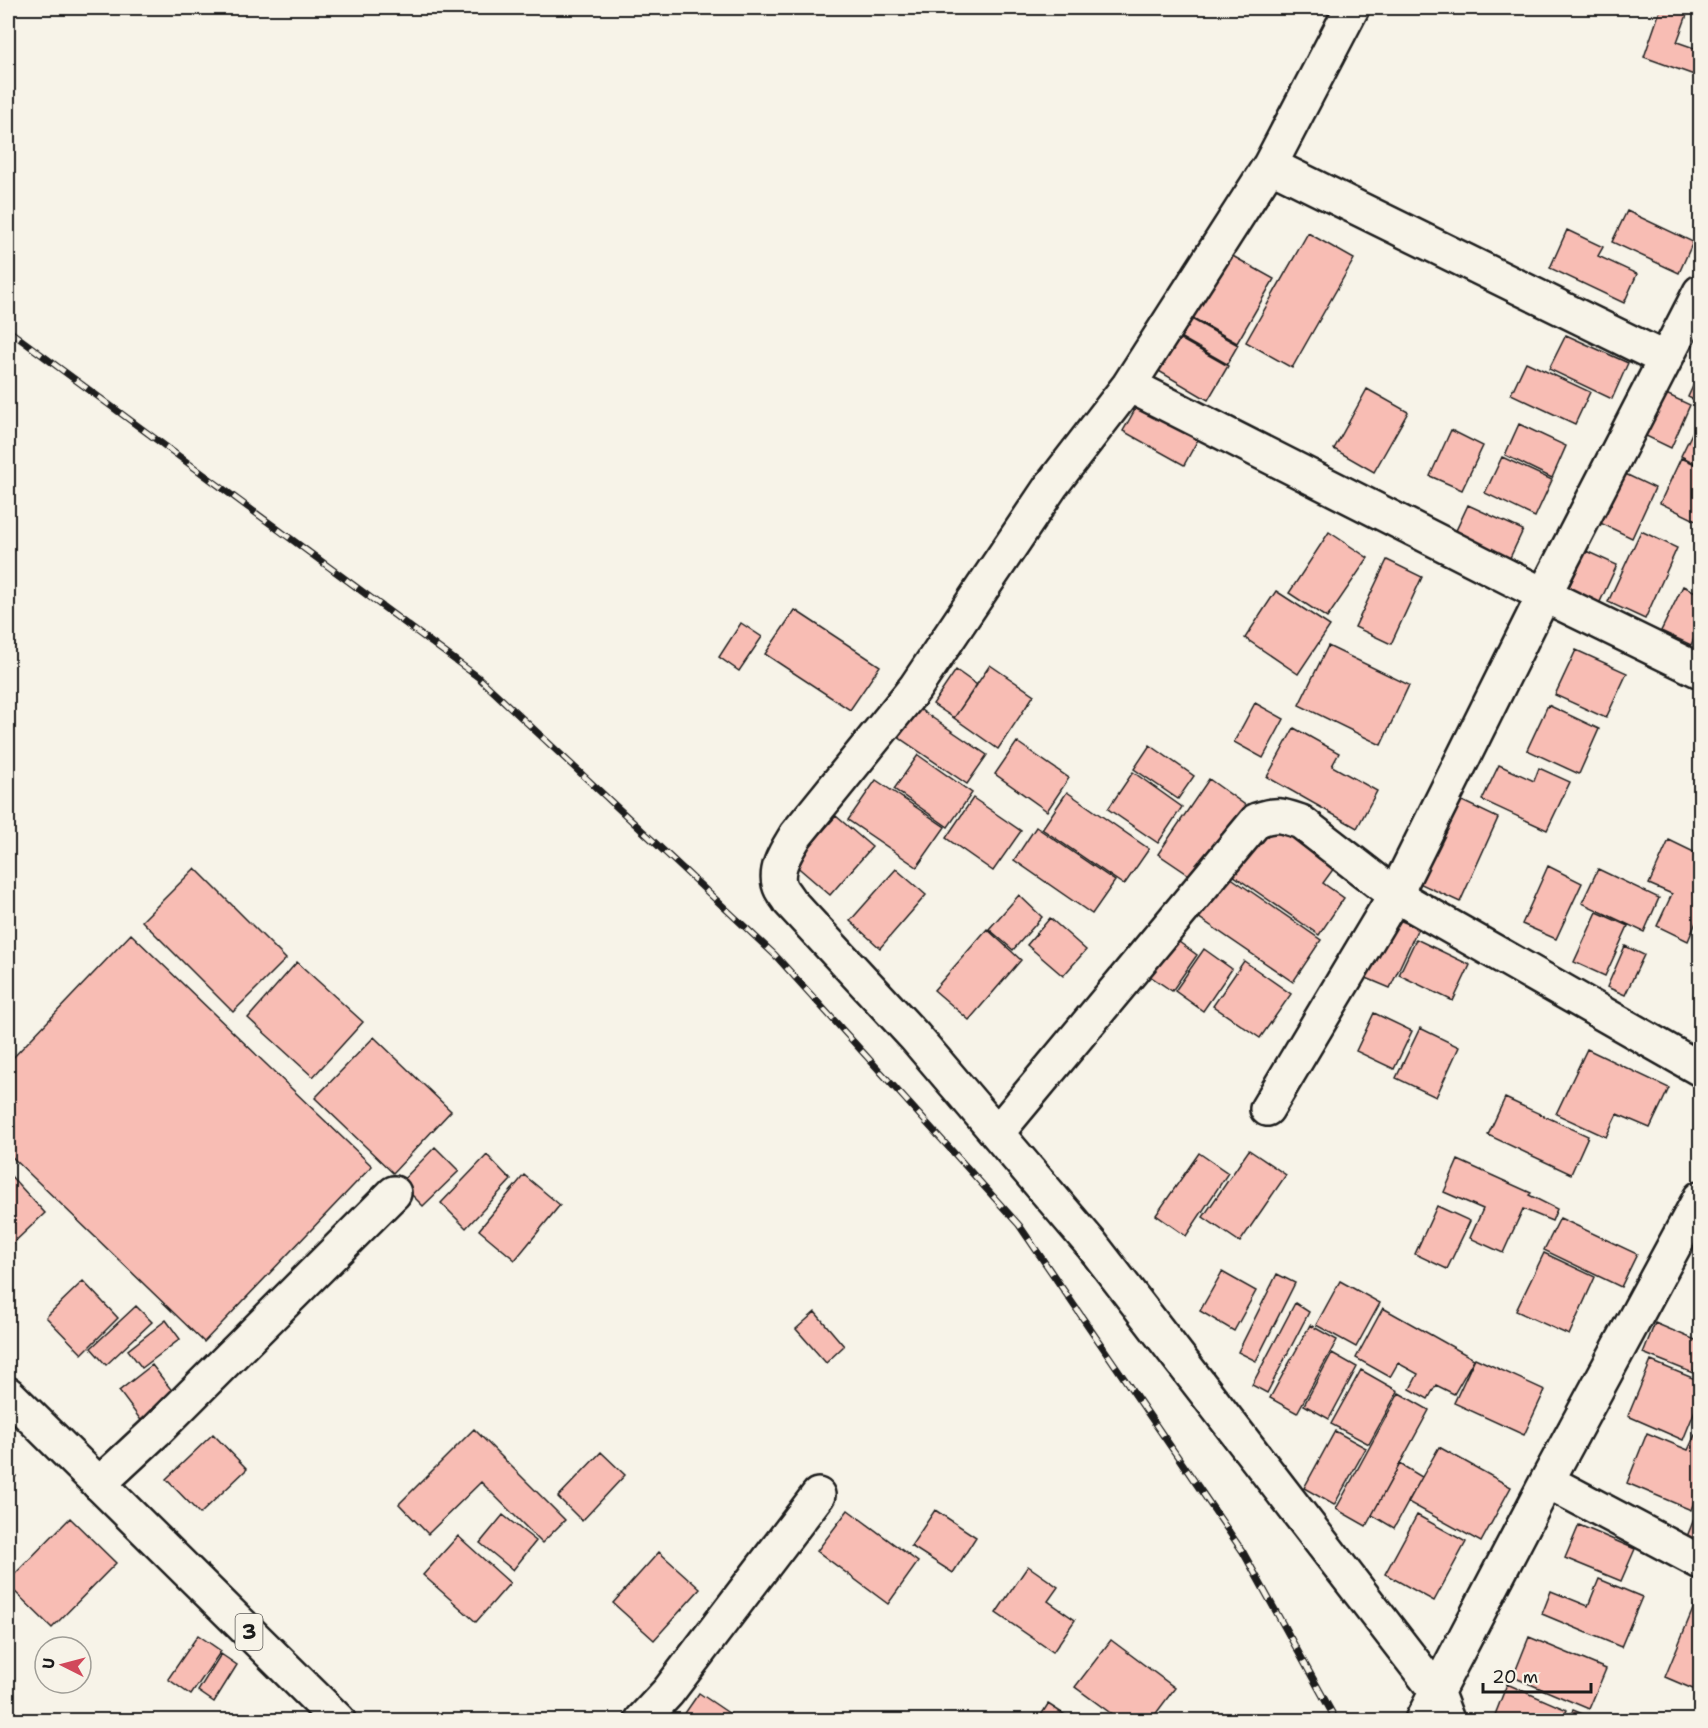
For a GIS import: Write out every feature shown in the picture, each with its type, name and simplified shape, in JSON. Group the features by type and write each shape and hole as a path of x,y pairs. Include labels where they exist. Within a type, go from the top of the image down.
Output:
{"main road":[{"path":"1352,8 1270,165 1129,385 1051,486 915,688 796,835 784,856 778,874 780,888 789,901 915,1037 1092,1245 1442,1706"},
{"path":"1270,165 1665,359"},
{"path":"1267,1108 1395,895 1544,595 1701,292"},
{"path":"1129,385 1544,595 1701,671"},
{"path":"997,1134 1257,820 1271,814 1301,822 1395,895 1701,1069"},
{"path":"99,1484 156,1431 394,1192"},
{"path":"1422,1720 1442,1706 1547,1481 1701,1198"},
{"name":"3","path":"8,1394 339,1720"},
{"path":"1547,1481 1701,1562"},
{"path":"642,1720 668,1692 818,1495"}],"building":[{"path":"1661,8 1700,8 1700,17 1688,12 1677,42 1700,50 1700,67 1697,76 1644,57"},
{"path":"1627,211 1693,242 1679,273 1612,242"},
{"path":"1567,230 1603,247 1598,256 1637,274 1624,303 1550,268"},
{"path":"1308,233 1354,259 1292,368 1246,342"},
{"path":"1229,254 1274,279 1237,343 1193,318"},
{"path":"1188,317 1238,345 1227,364 1178,336"},
{"path":"1566,335 1628,363 1612,399 1549,369"},
{"path":"1175,336 1228,366 1208,400 1157,370"},
{"path":"1526,362 1590,392 1575,424 1511,394"},
{"path":"1700,371 1700,403 1688,397"},
{"path":"1367,389 1408,412 1374,472 1334,449"},
{"path":"1664,393 1690,405 1671,448 1644,435"},
{"path":"1141,399 1201,434 1184,465 1123,431"},
{"path":"1519,424 1566,446 1552,478 1505,455"},
{"path":"1451,430 1483,446 1462,490 1430,476"},
{"path":"1693,431 1700,435 1700,466 1681,456"},
{"path":"1502,457 1552,480 1535,517 1485,493"},
{"path":"1681,458 1700,466 1700,514 1697,521 1660,503"},
{"path":"1619,471 1655,488 1632,538 1596,521"},
{"path":"1468,505 1523,530 1508,562 1453,537"},
{"path":"1641,531 1677,548 1645,619 1608,602"},
{"path":"1329,532 1368,558 1327,618 1289,593"},
{"path":"1586,551 1617,565 1599,604 1568,589"},
{"path":"1387,560 1422,577 1391,644 1355,627"},
{"path":"1683,586 1700,594 1700,625 1691,645 1661,631"},
{"path":"1276,591 1330,626 1298,674 1245,638"},
{"path":"795,610 880,666 850,710 765,654"},
{"path":"741,623 762,637 739,671 719,657"},
{"path":"1328,646 1409,685 1381,745 1299,705"},
{"path":"1576,650 1627,673 1606,718 1555,695"},
{"path":"990,665 1034,695 998,749 954,718"},
{"path":"956,670 977,685 954,718 933,704"},
{"path":"1255,703 1284,719 1263,758 1234,742"},
{"path":"1548,705 1599,729 1579,774 1527,750"},
{"path":"915,706 987,755 967,784 895,735"},
{"path":"1294,728 1339,753 1332,766 1377,791 1357,828 1267,777"},
{"path":"1017,742 1069,778 1047,811 995,774"},
{"path":"1150,745 1194,776 1178,799 1134,769"},
{"path":"918,755 972,793 948,827 894,789"},
{"path":"1499,765 1534,781 1539,768 1570,782 1547,830 1482,800"},
{"path":"1133,772 1182,807 1158,843 1108,809"},
{"path":"1209,779 1248,807 1198,881 1158,854"},
{"path":"876,780 945,827 917,867 848,820"},
{"path":"1067,792 1149,849 1124,885 1042,829"},
{"path":"973,798 1021,831 993,871 946,838"},
{"path":"1458,799 1498,818 1460,902 1419,883"},
{"path":"836,816 872,847 830,895 794,864"},
{"path":"1269,817 1337,864 1323,883 1344,898 1319,935 1230,873"},
{"path":"1036,827 1115,881 1092,914 1014,860"},
{"path":"1669,840 1700,855 1700,913 1688,941 1657,926 1672,894 1649,884"},
{"path":"1548,866 1582,883 1556,939 1522,924"},
{"path":"195,868 286,959 233,1012 142,921"},
{"path":"896,869 926,895 880,948 850,921"},
{"path":"1598,869 1659,898 1644,932 1582,903"},
{"path":"1227,875 1321,940 1293,982 1198,917"},
{"path":"1019,895 1042,917 1013,950 989,929"},
{"path":"1597,912 1628,926 1605,976 1574,962"},
{"path":"1392,917 1418,928 1390,988 1364,977"},
{"path":"1050,918 1086,950 1063,976 1027,945"},
{"path":"987,929 1021,960 969,1020 934,990"},
{"path":"131,934 372,1166 204,1342 8,1153 8,1063"},
{"path":"1172,937 1197,955 1172,991 1147,974"},
{"path":"1416,939 1470,965 1453,1001 1399,975"},
{"path":"1625,946 1644,955 1625,995 1607,987"},
{"path":"1204,949 1232,969 1203,1011 1175,991"},
{"path":"1244,961 1291,994 1260,1038 1213,1006"},
{"path":"297,962 363,1022 313,1077 248,1018"},
{"path":"1374,1013 1412,1031 1394,1069 1356,1051"},
{"path":"1420,1028 1459,1047 1436,1097 1396,1078"},
{"path":"374,1037 451,1111 393,1173 315,1098"},
{"path":"1587,1049 1669,1088 1650,1128 1617,1114 1606,1137 1556,1114"},
{"path":"1505,1098 1588,1136 1571,1174 1488,1135"},
{"path":"435,1147 459,1171 423,1206 400,1183"},
{"path":"1249,1150 1286,1175 1240,1242 1203,1217"},
{"path":"1199,1153 1228,1173 1186,1236 1156,1215"},
{"path":"487,1155 511,1180 466,1228 441,1203"},
{"path":"1458,1160 1531,1193 1529,1195 1557,1209 1552,1221 1523,1209 1503,1253 1470,1238 1483,1209 1444,1192"},
{"path":"8,1173 45,1213 8,1248"},
{"path":"524,1175 560,1205 515,1260 479,1230"},
{"path":"1437,1206 1470,1221 1447,1269 1415,1254"},
{"path":"1560,1218 1637,1254 1621,1287 1544,1250"},
{"path":"1544,1253 1595,1277 1569,1335 1516,1311"},
{"path":"1222,1272 1256,1291 1234,1331 1200,1311"},
{"path":"1277,1274 1295,1283 1256,1361 1238,1352"},
{"path":"83,1281 118,1318 82,1354 46,1317"},
{"path":"1340,1281 1380,1303 1356,1347 1316,1325"},
{"path":"1295,1303 1309,1312 1267,1393 1252,1385"},
{"path":"136,1306 152,1322 106,1365 91,1348"},
{"path":"1383,1308 1474,1359 1454,1394 1436,1385 1428,1399 1410,1389 1418,1374 1398,1363 1390,1377 1356,1358"},
{"path":"815,1312 844,1346 826,1363 796,1329"},
{"path":"166,1320 180,1339 142,1368 128,1350"},
{"path":"1655,1323 1700,1342 1700,1356 1693,1373 1643,1353"},
{"path":"1310,1325 1337,1340 1297,1413 1270,1398"},
{"path":"1332,1353 1357,1367 1329,1419 1304,1405"},
{"path":"1475,1358 1545,1390 1524,1435 1454,1403"},
{"path":"1651,1361 1700,1381 1700,1398 1683,1440 1628,1416"},
{"path":"152,1365 177,1397 143,1423 119,1391"},
{"path":"1361,1370 1398,1391 1369,1444 1331,1424"},
{"path":"1399,1393 1429,1410 1366,1526 1336,1509"},
{"path":"474,1429 565,1520 542,1543 481,1482 428,1534 399,1504"},
{"path":"1335,1431 1366,1448 1334,1505 1304,1488"},
{"path":"1647,1433 1688,1450 1695,1435 1700,1437 1700,1485 1691,1510 1627,1483"},
{"path":"213,1434 247,1469 200,1514 166,1479"},
{"path":"1439,1447 1511,1487 1481,1542 1408,1502"},
{"path":"601,1452 625,1475 582,1521 558,1497"},
{"path":"1400,1464 1422,1477 1394,1528 1372,1515"},
{"path":"8,1468 16,1476 8,1486"},
{"path":"1700,1504 1700,1545 1686,1539"},
{"path":"848,1510 918,1562 888,1604 817,1551"},
{"path":"935,1510 976,1537 953,1573 911,1546"},
{"path":"503,1515 536,1541 513,1570 480,1543"},
{"path":"1417,1515 1466,1542 1434,1601 1385,1574"},
{"path":"70,1518 116,1563 52,1628 8,1585 8,1581"},
{"path":"1579,1525 1635,1549 1621,1581 1565,1558"},
{"path":"458,1536 510,1583 476,1622 423,1575"},
{"path":"659,1552 700,1589 654,1640 613,1603"},
{"path":"1028,1566 1058,1587 1048,1601 1075,1620 1053,1652 996,1613"},
{"path":"1599,1579 1642,1597 1621,1647 1542,1614 1551,1591 1588,1606"},
{"path":"1700,1592 1700,1692 1665,1677"},
{"path":"198,1635 221,1651 191,1695 168,1679"},
{"path":"1529,1637 1606,1669 1589,1709 1513,1677"},
{"path":"1111,1640 1175,1688 1151,1720 1120,1720 1075,1687"},
{"path":"221,1654 237,1665 214,1702 198,1691"},
{"path":"1507,1684 1567,1710 1562,1720 1493,1720"},
{"path":"699,1693 739,1720 681,1719"},
{"path":"1048,1704 1073,1720 1038,1720"},
{"path":"1573,1710 1597,1720 1568,1720"}],"railway":[{"path":"8,330 478,677 775,955 1019,1225 1243,1552 1336,1720"}]}
